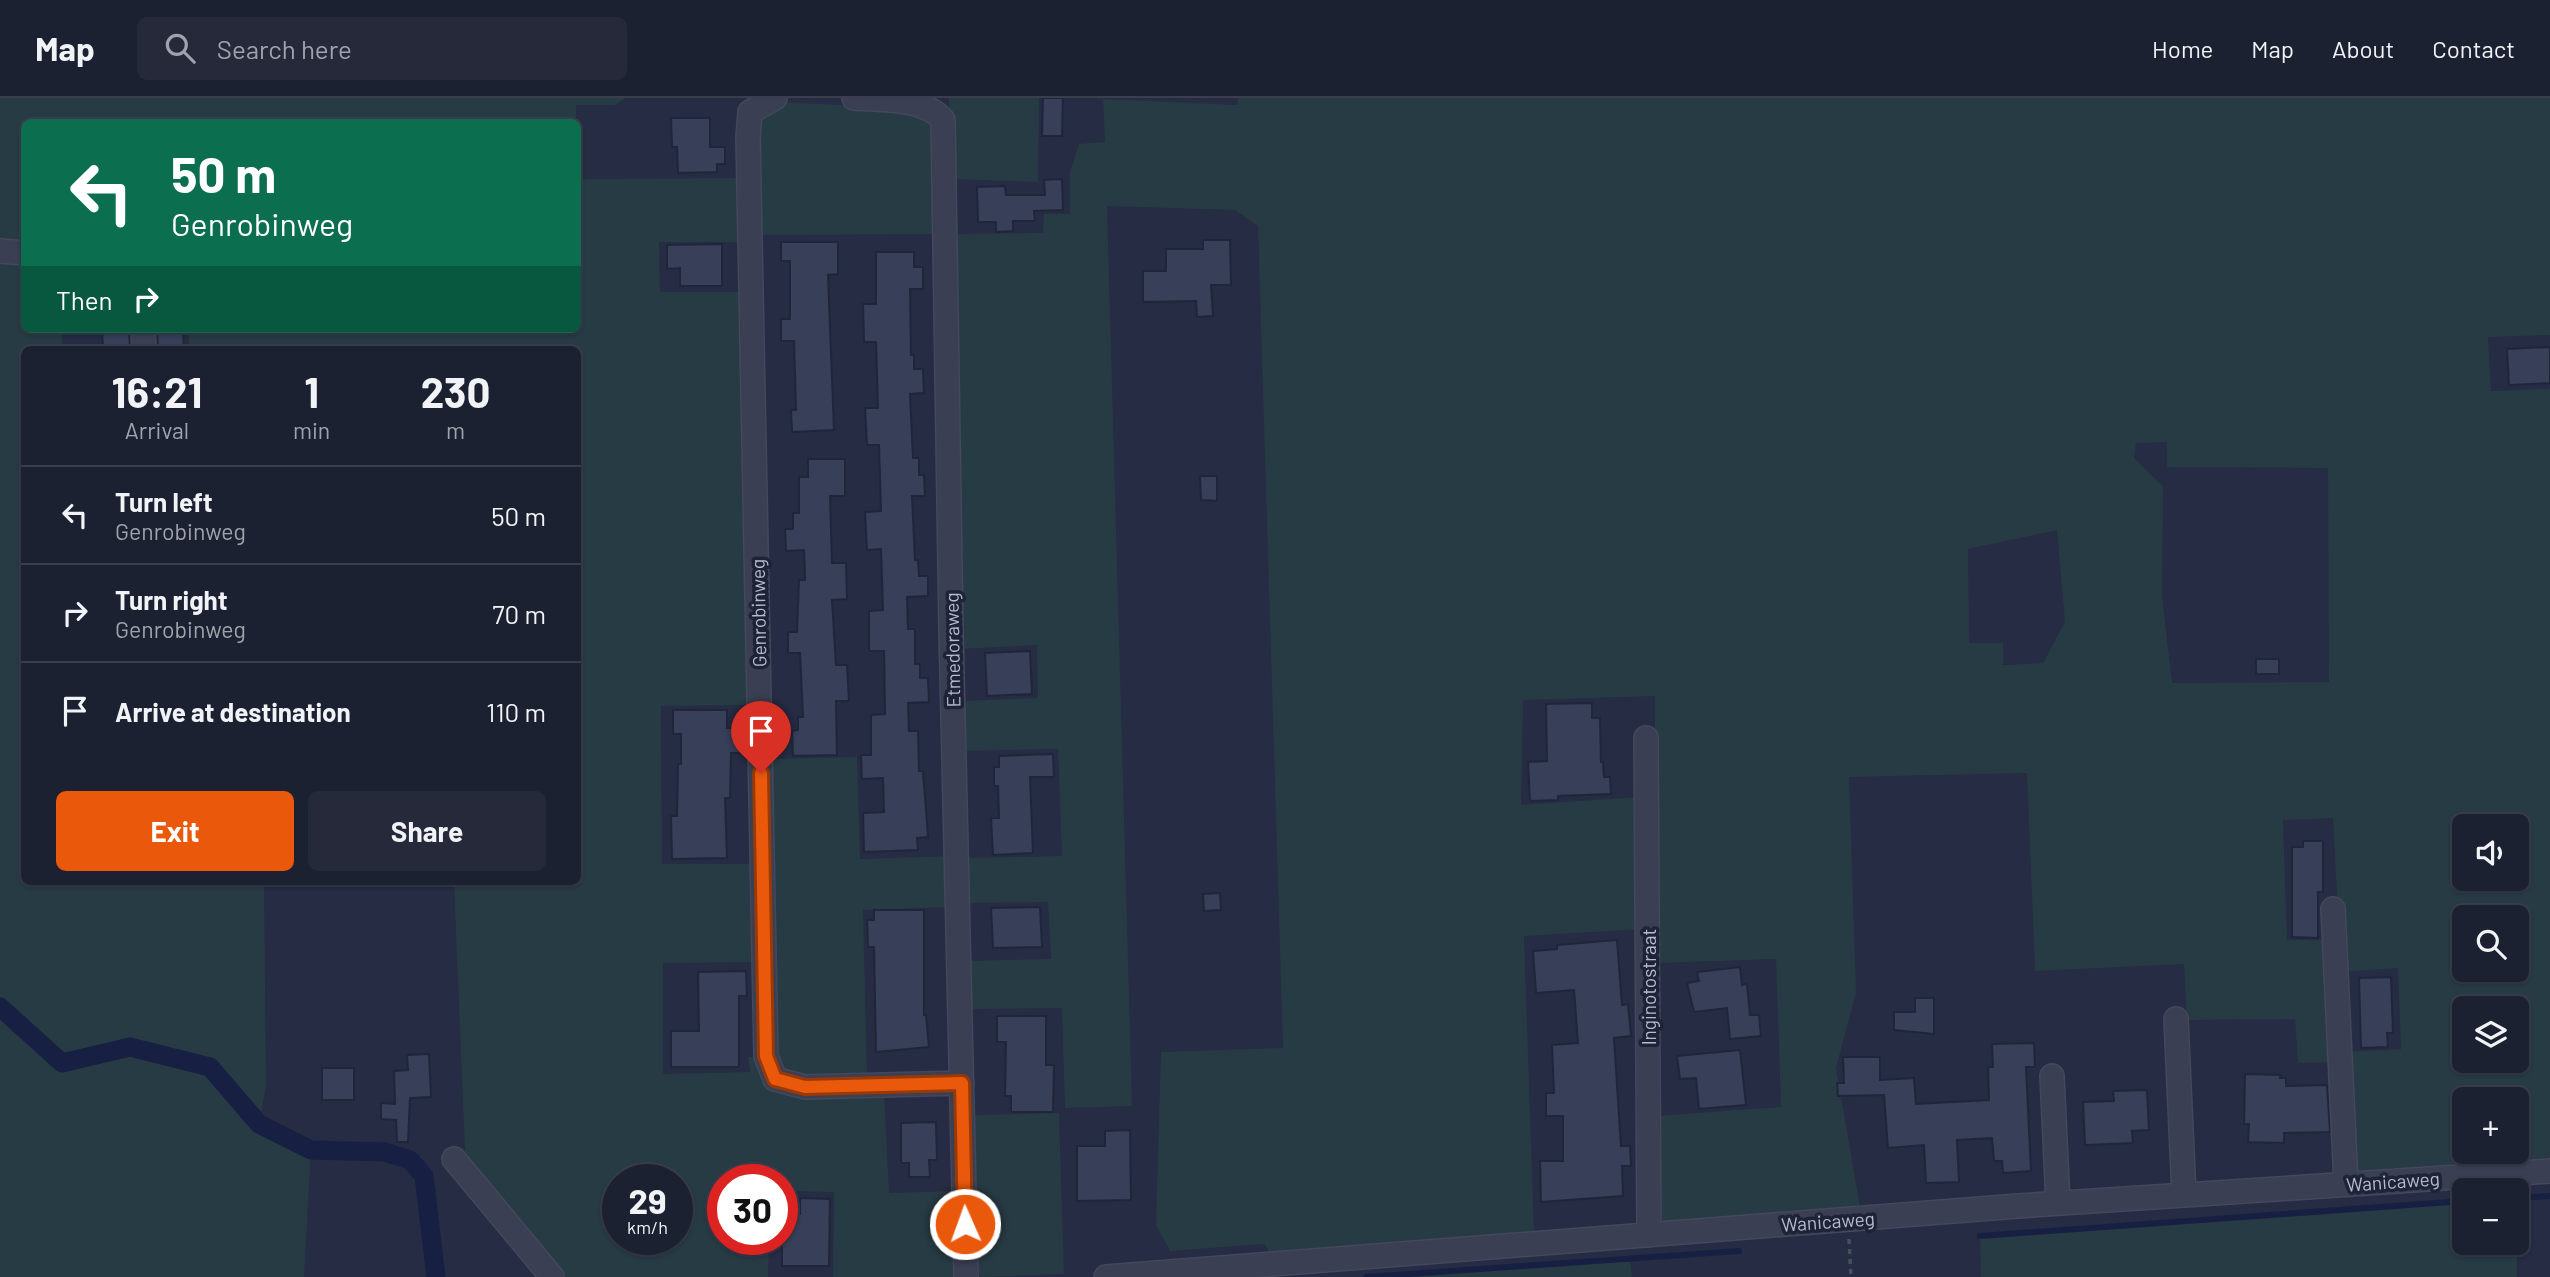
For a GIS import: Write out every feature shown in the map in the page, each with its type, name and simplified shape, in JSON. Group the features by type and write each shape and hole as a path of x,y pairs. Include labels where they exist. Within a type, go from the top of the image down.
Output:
{"street":[{"name":"Genrobinweg","path":"775,98 750,112 748,137 766,1056 775,1079 805,1087 962,1083"},
{"name":"Etmedoraweg","path":"854,98 919,102 936,109 943,120 951,631 966,1277"},
{"path":"0,251 21,253"},
{"name":"Inginotostraat","path":"1646,738 1649,1235"},
{"path":"2333,909 2346,1184"},
{"path":"2176,1019 2184,1195"},
{"path":"2052,1076 2058,1203"},
{"path":"454,1159 552,1277"},
{"name":"Wanicaweg","path":"1106,1277 2058,1203 2550,1171"}],"path":[{"path":"1849,1220 1851,1277"}],"shaded area":[{"path":"0,98 626,98 615,105 576,105 576,119 21,119 21,247 0,246"},
{"path":"949,98 1039,98 1038,182 950,179"},
{"path":"1238,98 2550,98 2550,335 2488,337 2491,391 2550,389 2550,1158 2529,1159 2529,1087 2452,1087 2452,1164 2459,1164 2352,1171 2346,1052 2401,1049 2398,968 2341,972 2333,818 2283,820 2287,940 2329,940 2336,1062 2298,1063 2295,1019 2187,1020 2184,964 2035,971 2027,773 1849,777 1856,992 1836,1068 1860,1207 1660,1223 1655,1116 1781,1107 1776,959 1655,963 1655,696 1523,700 1521,805 1641,797 1644,929 1524,936 1534,1233 1270,1253 1264,1244 1170,1251 1156,1225 1161,1052 1283,1048 1258,226 1235,210 1107,206 1132,1106 1065,1108 1062,1008 966,1009 964,961 1051,959 1048,902 965,903 963,858 1062,856 1058,749 959,751 958,701 1038,698 1037,645 958,649 951,234 1043,233 1044,214 1070,214 1070,172 1079,144 1105,142 1103,99 1237,105","holes":["2167,442 2167,467 2328,468 2329,682 2172,683 2162,596 2163,486 2134,458 2136,443","2057,530 2065,622 2043,663 2003,665 2003,643 1969,643 1968,549"]},
{"path":"780,102 923,109 934,114 940,234 755,235 757,114"},
{"path":"745,178 746,242 659,242 660,292 745,292 751,705 661,706 662,864 757,864 757,962 663,963 663,1074 750,1072 748,1057 762,1057 771,1081 884,1090 889,1193 957,1191 958,1268 953,1277 833,1277 834,1192 798,1191 798,1164 707,1164 707,1255 769,1255 768,1277 561,1277 466,1174 454,885 581,885 581,346 189,346 189,333 581,333 581,179"},
{"path":"0,258 21,259 21,333 62,333 62,346 21,346 21,885 264,885 266,1086 259,1124 311,1150 304,1277 0,1277"},
{"path":"857,757 860,859 952,856 953,907 863,910 867,1079 803,1081 781,1071 770,1052 766,759"},
{"path":"1059,1113 1064,1274 982,1277 976,1272 970,1115"},
{"path":"2452,1202 2452,1255 2517,1255 2517,1277 1981,1277 1980,1236"},
{"path":"1630,1260 1632,1277 1366,1277"}],"building":[{"path":"1043,98 1063,98 1062,136 1042,136"},
{"path":"671,118 710,118 710,147 725,147 725,164 717,164 717,172 678,173 677,147 672,147"},
{"path":"1062,179 1063,210 1034,211 1035,221 1013,221 1013,231 996,232 996,222 978,222 977,187 1005,186 1006,195 1045,195 1044,180"},
{"path":"1203,240 1230,240 1231,285 1211,285 1213,316 1197,317 1196,301 1143,302 1143,271 1166,271 1166,249 1203,249"},
{"path":"781,242 838,242 838,274 828,275 834,430 792,432 791,410 796,410 794,341 781,341 781,319 790,319 790,261 781,261"},
{"path":"722,244 722,286 680,286 680,268 667,269 667,245"},
{"path":"876,252 914,252 914,267 923,267 923,289 910,289 911,355 914,355 914,369 923,369 924,393 910,394 913,458 919,458 919,475 924,475 925,496 912,496 915,560 918,560 919,576 928,576 928,596 907,597 908,629 915,629 915,664 920,664 920,678 928,678 929,702 908,703 909,731 918,731 919,771 923,771 928,837 917,838 918,850 864,852 863,813 884,812 883,778 862,779 861,755 871,755 871,715 885,714 884,651 869,651 869,611 883,610 881,549 867,550 865,512 881,511 879,445 867,445 865,408 878,408 876,342 864,342 863,304 876,304"},
{"path":"102,333 129,333 130,346 103,346"},
{"path":"157,333 183,333 184,346 158,346"},
{"path":"2550,347 2550,383 2509,385 2507,349"},
{"path":"808,459 845,459 845,496 830,496 832,563 846,563 847,599 832,600 836,665 847,665 849,701 836,701 837,755 793,756 792,731 798,730 798,717 803,717 800,653 788,653 788,632 797,632 799,580 805,580 804,550 786,551 785,529 793,529 793,513 799,513 799,477 808,477"},
{"path":"1200,476 1217,476 1217,501 1201,500"},
{"path":"1030,651 1032,694 987,696 985,653"},
{"path":"2256,659 2279,659 2279,674 2256,674"},
{"path":"1592,703 1592,718 1600,718 1601,762 1604,777 1610,777 1611,794 1558,796 1558,800 1530,801 1528,762 1547,761 1546,704"},
{"path":"673,710 727,710 727,728 742,728 743,753 731,753 730,798 725,798 727,858 672,859 671,816 677,816 678,764 681,764 681,734 673,734"},
{"path":"1053,754 1054,777 1030,777 1033,853 993,855 991,818 999,818 998,786 994,786 994,767 999,767 999,756"},
{"path":"2303,841 2323,841 2323,892 2318,892 2318,938 2292,937 2292,847 2303,847"},
{"path":"1220,893 1221,910 1204,911 1203,894"},
{"path":"1040,907 1042,947 993,948 991,908"},
{"path":"874,910 924,910 924,1015 929,1047 876,1052 874,947 868,947 867,920 874,920"},
{"path":"1617,940 1622,1005 1628,1004 1631,1036 1614,1038 1621,1146 1630,1146 1631,1166 1622,1166 1623,1196 1541,1202 1540,1161 1563,1161 1563,1116 1546,1116 1546,1093 1554,1093 1552,1045 1578,1043 1574,990 1536,993 1533,951 1557,949 1557,945"},
{"path":"1740,967 1742,985 1747,984 1750,1015 1759,1015 1761,1036 1730,1039 1727,1008 1694,1012 1687,983 1699,981 1697,972"},
{"path":"746,971 747,996 739,996 739,1067 671,1067 671,1031 699,1031 698,972"},
{"path":"2391,977 2393,1033 2387,1033 2388,1047 2361,1048 2359,978"},
{"path":"1915,998 1934,998 1934,1034 1894,1030 1894,1012 1915,1012"},
{"path":"997,1016 1046,1016 1046,1065 1054,1065 1053,1112 1011,1112 1011,1096 1005,1096 1006,1042 997,1042"},
{"path":"2034,1043 2035,1067 2026,1067 2031,1171 2003,1173 2002,1161 1994,1161 1992,1138 1957,1140 1959,1182 1926,1183 1924,1145 1888,1148 1884,1095 1838,1096 1837,1083 1844,1083 1843,1057 1880,1057 1880,1080 1914,1078 1916,1104 1989,1100 1988,1067 1993,1067 1992,1044"},
{"path":"1740,1050 1746,1105 1699,1109 1696,1078 1680,1079 1677,1056"},
{"path":"429,1054 431,1097 410,1098 408,1142 397,1142 396,1120 381,1119 381,1103 395,1104 394,1071 408,1070 407,1055"},
{"path":"322,1068 354,1068 354,1100 322,1100"},
{"path":"2245,1074 2281,1075 2280,1078 2286,1078 2286,1086 2327,1085 2330,1132 2284,1133 2284,1143 2248,1142 2249,1124 2244,1124"},
{"path":"2147,1090 2149,1130 2132,1131 2133,1143 2085,1145 2083,1102 2114,1101 2113,1091"},
{"path":"936,1122 937,1160 929,1160 930,1177 909,1177 909,1163 901,1163 901,1123"},
{"path":"1130,1130 1131,1200 1077,1201 1077,1146 1105,1146 1105,1131"},
{"path":"800,1198 830,1199 829,1266 782,1266 782,1255 798,1255"}],"waterway":[{"path":"0,1007 62,1063 130,1047 210,1067 259,1124 311,1150 385,1152 410,1160 424,1176 436,1277"},
{"path":"2529,1197 2550,1196"},
{"path":"1980,1236 2452,1202"},
{"path":"1366,1277 1739,1251"}],"route":[{"path":"761,773 766,1056 775,1079 805,1087 962,1083 965,1224"}]}
